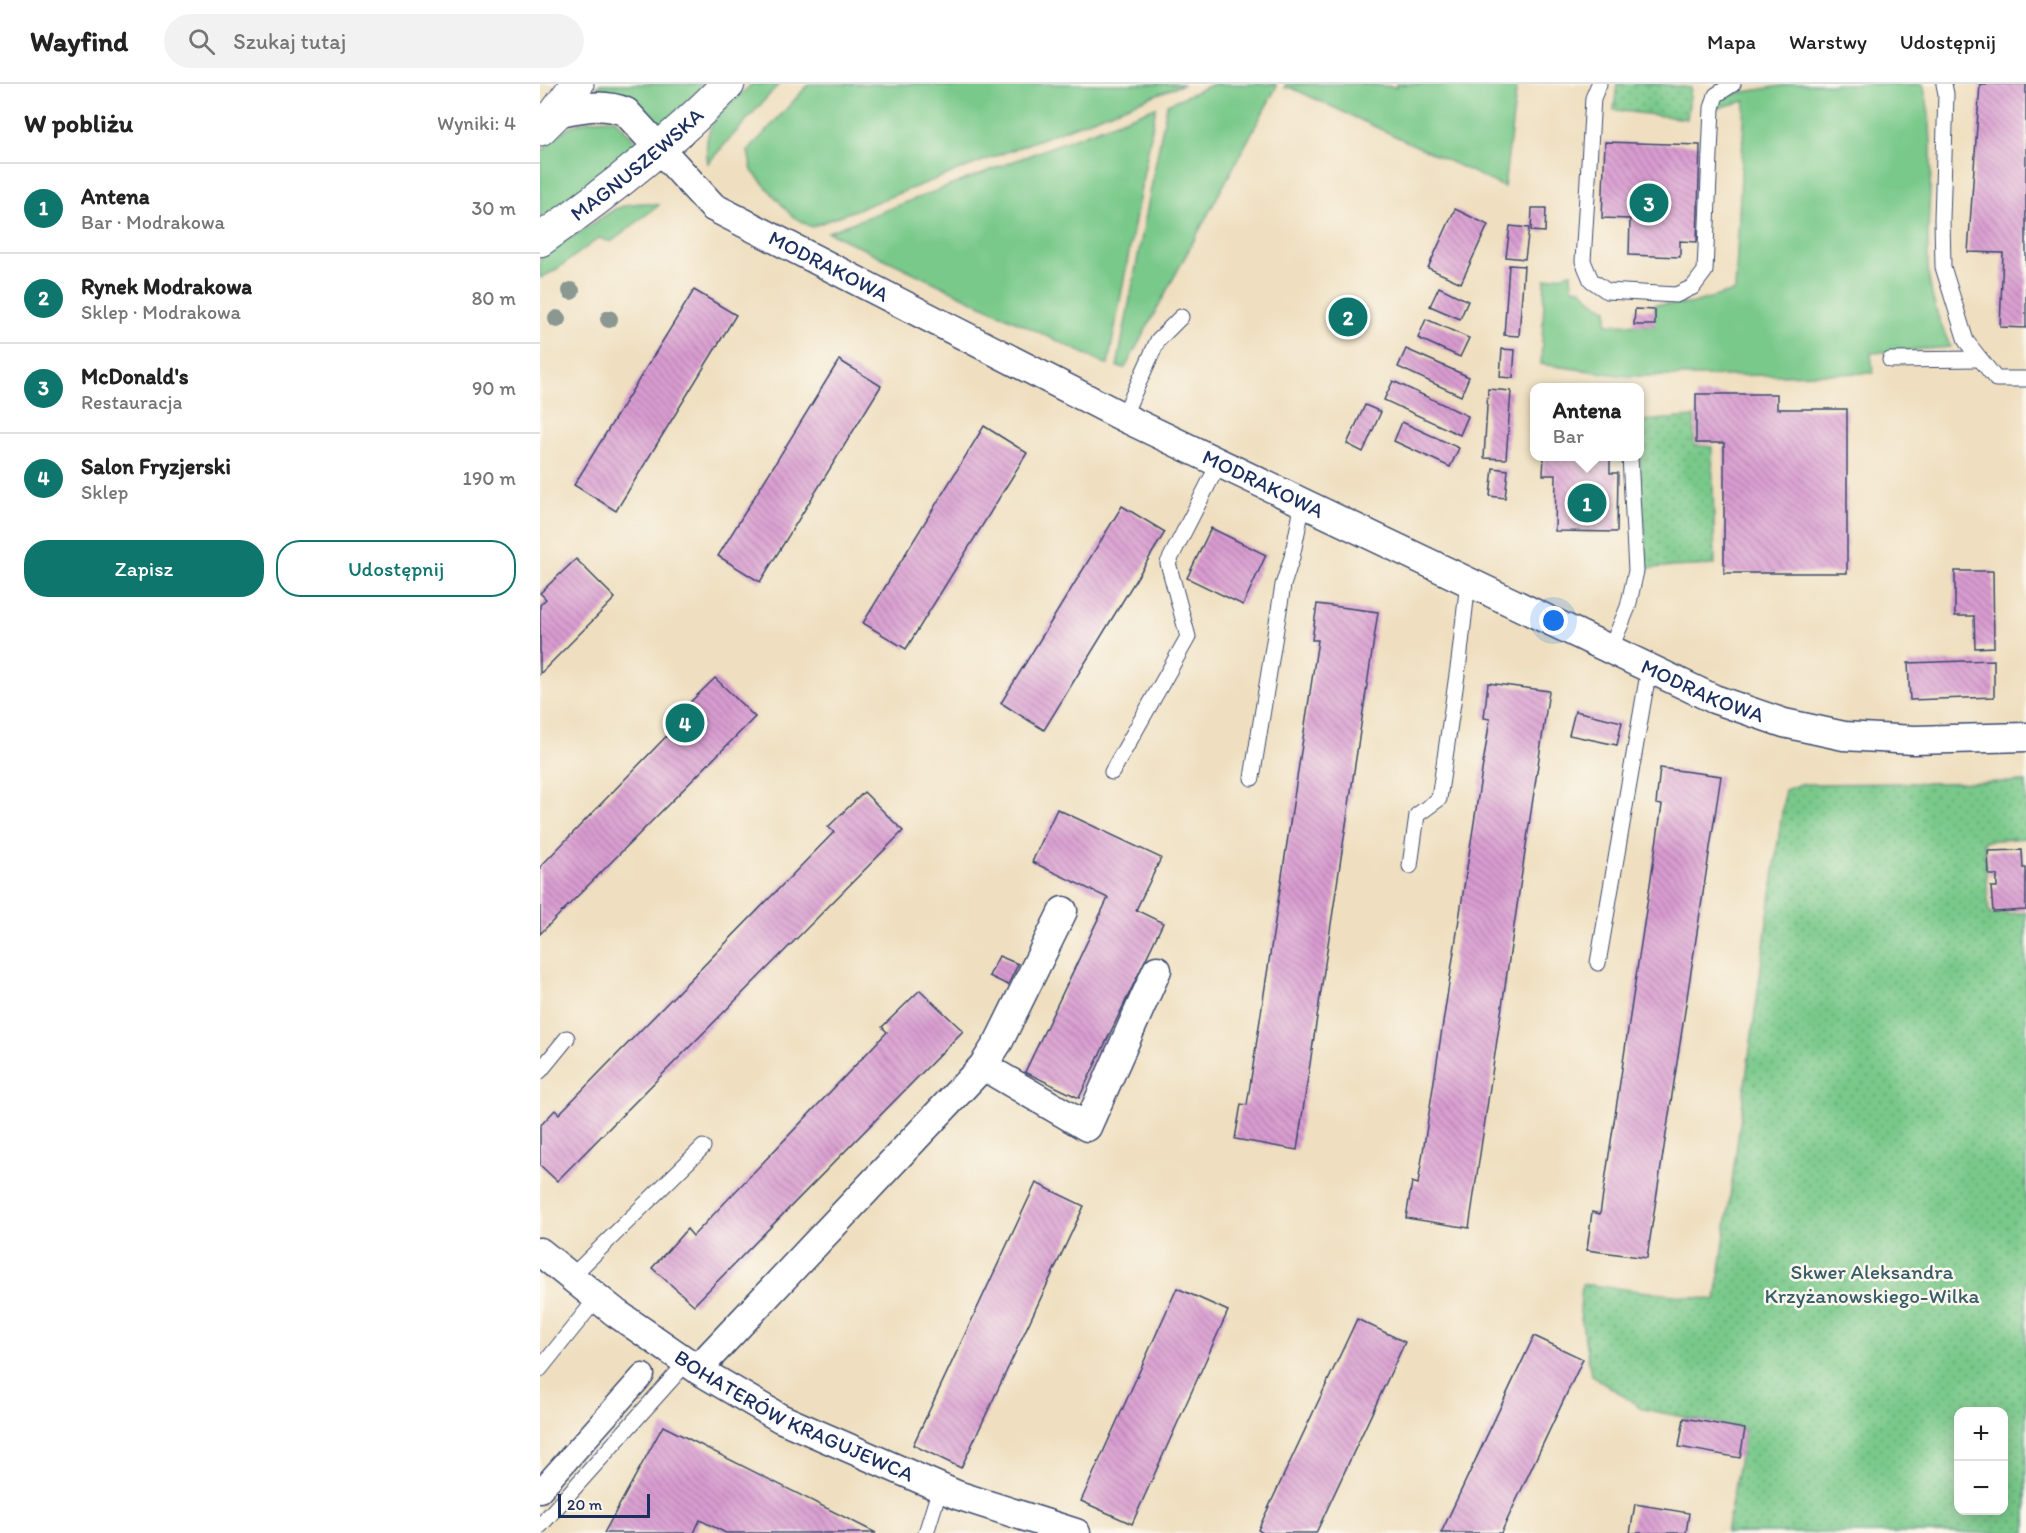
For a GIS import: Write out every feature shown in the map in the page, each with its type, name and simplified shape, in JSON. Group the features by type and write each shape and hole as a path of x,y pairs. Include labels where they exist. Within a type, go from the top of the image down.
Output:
{"street":[{"path":"548,121 577,84"},
{"name":"MAGNUSZEWSKA","path":"540,240 592,203 660,147 701,112 728,84"},
{"name":"MODRAKOWA","path":"548,121 601,106 626,112 713,207 1123,417 1610,650 1724,702 1784,723 1844,736 1914,740 2026,737"},
{"path":"693,1366 708,1359 983,1066 999,1041 1063,911"},
{"path":"983,1066 1087,1127 1157,970"},
{"name":"BOHATERÓW KRAGUJEWCA","path":"540,1252 597,1298 693,1366 780,1418 940,1488 1076,1533"},
{"path":"540,1491 643,1375"}],"lane":[{"path":"1599,84 1593,98 1583,261 1591,280 1607,291 1676,295 1693,287 1705,271 1712,108 1716,95 1733,84"},
{"path":"1944,84 1946,94 1941,219 1943,267 1966,341 1996,380 2026,379"},
{"path":"1123,417 1158,340 1181,317"},
{"path":"1890,360 1980,359"},
{"path":"1610,650 1628,607 1636,571 1630,461"},
{"path":"1112,772 1188,637 1168,563 1219,463"},
{"path":"1252,778 1283,585 1292,557 1303,503"},
{"path":"1410,866 1417,815 1438,799 1459,662 1468,582"},
{"path":"1598,963 1649,668"},
{"path":"540,1071 567,1038"},
{"path":"572,1277 703,1147"},
{"path":"540,1369 597,1298"},
{"path":"540,1526 693,1366"},
{"path":"926,1533 940,1488"}],"green space":[{"path":"600,84 704,84 659,129 595,95 594,92"},
{"path":"752,84 779,84 708,163 706,149 711,126 724,109"},
{"path":"809,84 924,84 954,87 971,84 1184,84 811,227 792,216 752,171 748,151"},
{"path":"1214,84 1276,84 1276,88 1125,368 1117,367 1167,104"},
{"path":"1285,84 1363,84 1397,87 1397,84 1517,84 1504,187 1292,88 1285,88"},
{"path":"1617,84 1660,84 1691,88 1687,119 1614,110"},
{"path":"1793,84 1923,84 1928,106 1931,151 1928,273 1935,306 1951,347 1871,353 1873,373 1626,376 1541,364 1545,279 1571,273 1572,288 1581,289 1594,302 1607,309 1607,324 1654,325 1655,304 1689,304 1735,291 1745,101 1717,108 1718,104 1726,95"},
{"path":"1156,107 1108,365 828,232"},
{"path":"615,119 639,144 612,167 540,219 540,153 565,130 573,126 590,121"},
{"path":"630,204 659,205 611,242 599,238 554,271 540,278 540,258 615,209"},
{"path":"1694,417 1694,445 1712,447 1715,565 1647,568 1639,461 1644,461 1644,421"},
{"name":"Skwer Aleksandra Krzyżanowskiego-Wilka","path":"2026,782 2026,838 1984,841 1989,914 2026,913 2026,1533 1726,1533 1745,1429 1643,1409 1591,1374 1580,1312 1582,1284 1716,1300 1785,790 1801,784"}],"building":[{"path":"1980,84 2026,84 2026,328 2000,327 2003,253 1968,252"},
{"path":"1605,142 1700,145 1697,242 1680,241 1680,257 1629,255 1630,219 1602,218"},
{"path":"1532,208 1546,208 1545,232 1531,231"},
{"path":"1455,209 1488,225 1461,283 1428,268"},
{"path":"1510,226 1529,228 1525,259 1506,257"},
{"path":"1509,265 1524,266 1519,336 1504,335"},
{"path":"1439,287 1468,301 1460,319 1430,306"},
{"path":"694,290 736,315 616,511 574,485"},
{"path":"1635,309 1655,310 1655,325 1634,325"},
{"path":"1426,319 1469,338 1460,357 1418,338"},
{"path":"1406,349 1469,377 1461,396 1398,367"},
{"path":"1502,349 1515,350 1513,378 1500,377"},
{"path":"839,360 881,386 760,582 718,556"},
{"path":"1393,381 1468,416 1460,435 1384,400"},
{"path":"1488,389 1511,391 1506,459 1484,458"},
{"path":"1696,394 1777,394 1777,409 1847,409 1847,573 1724,573 1724,443 1696,443"},
{"path":"1365,405 1381,412 1363,452 1347,444"},
{"path":"1402,422 1459,448 1450,467 1394,441"},
{"path":"984,426 1027,453 906,649 863,623"},
{"path":"1544,461 1610,461 1610,473 1618,473 1617,532 1555,531 1556,475 1543,475"},
{"path":"1493,468 1508,470 1505,498 1490,496"},
{"path":"1122,506 1165,532 1044,730 1001,703"},
{"path":"1211,528 1266,555 1243,605 1187,578"},
{"path":"576,559 615,598 540,674 540,605 546,599 540,593"},
{"path":"1955,571 1993,571 1994,647 1975,648 1974,616 1955,616"},
{"path":"1317,604 1378,612 1297,1150 1235,1139 1241,1104 1247,1105 1318,640 1312,640"},
{"path":"1994,660 1994,697 1910,700 1908,663"},
{"path":"715,678 755,717 540,934 540,867 684,718 679,713"},
{"path":"1488,683 1549,691 1469,1228 1406,1218 1412,1182 1418,1184 1490,719 1484,718"},
{"path":"1575,711 1622,722 1617,745 1569,735"},
{"path":"1660,768 1721,776 1647,1258 1587,1250 1592,1212 1600,1214 1662,805 1656,804"},
{"path":"864,792 903,831 557,1181 540,1165 540,1126 555,1110 559,1114 834,832 828,827"},
{"path":"1057,809 1161,858 1136,910 1163,923 1079,1098 1025,1072 1108,898 1032,862"},
{"path":"2022,850 2023,868 2026,868 2026,910 1993,912 1991,887 1997,887 1997,875 1989,875 1988,851"},
{"path":"999,956 1018,964 1008,985 989,976"},
{"path":"920,990 963,1031 694,1305 652,1268 687,1229 693,1236 887,1032 882,1027"},
{"path":"1036,1183 1084,1206 961,1468 913,1445"},
{"path":"1177,1288 1228,1311 1132,1524 1081,1501"},
{"path":"1357,1319 1405,1342 1316,1533 1263,1533 1258,1530"},
{"path":"1534,1336 1583,1359 1501,1533 1441,1533"},
{"path":"1684,1418 1745,1429 1740,1458 1679,1447"},
{"path":"663,1426 876,1533 726,1533 700,1520 694,1533 604,1533"},
{"path":"1635,1504 1689,1513 1686,1533 1630,1533"}],"place":[{"name":"McDonald's","path":"1649,203"},
{"name":"Rynek Modrakowa","path":"1348,317"},
{"name":"Antena","path":"1587,503"},
{"name":"Salon Fryzjerski","path":"685,723"}]}
